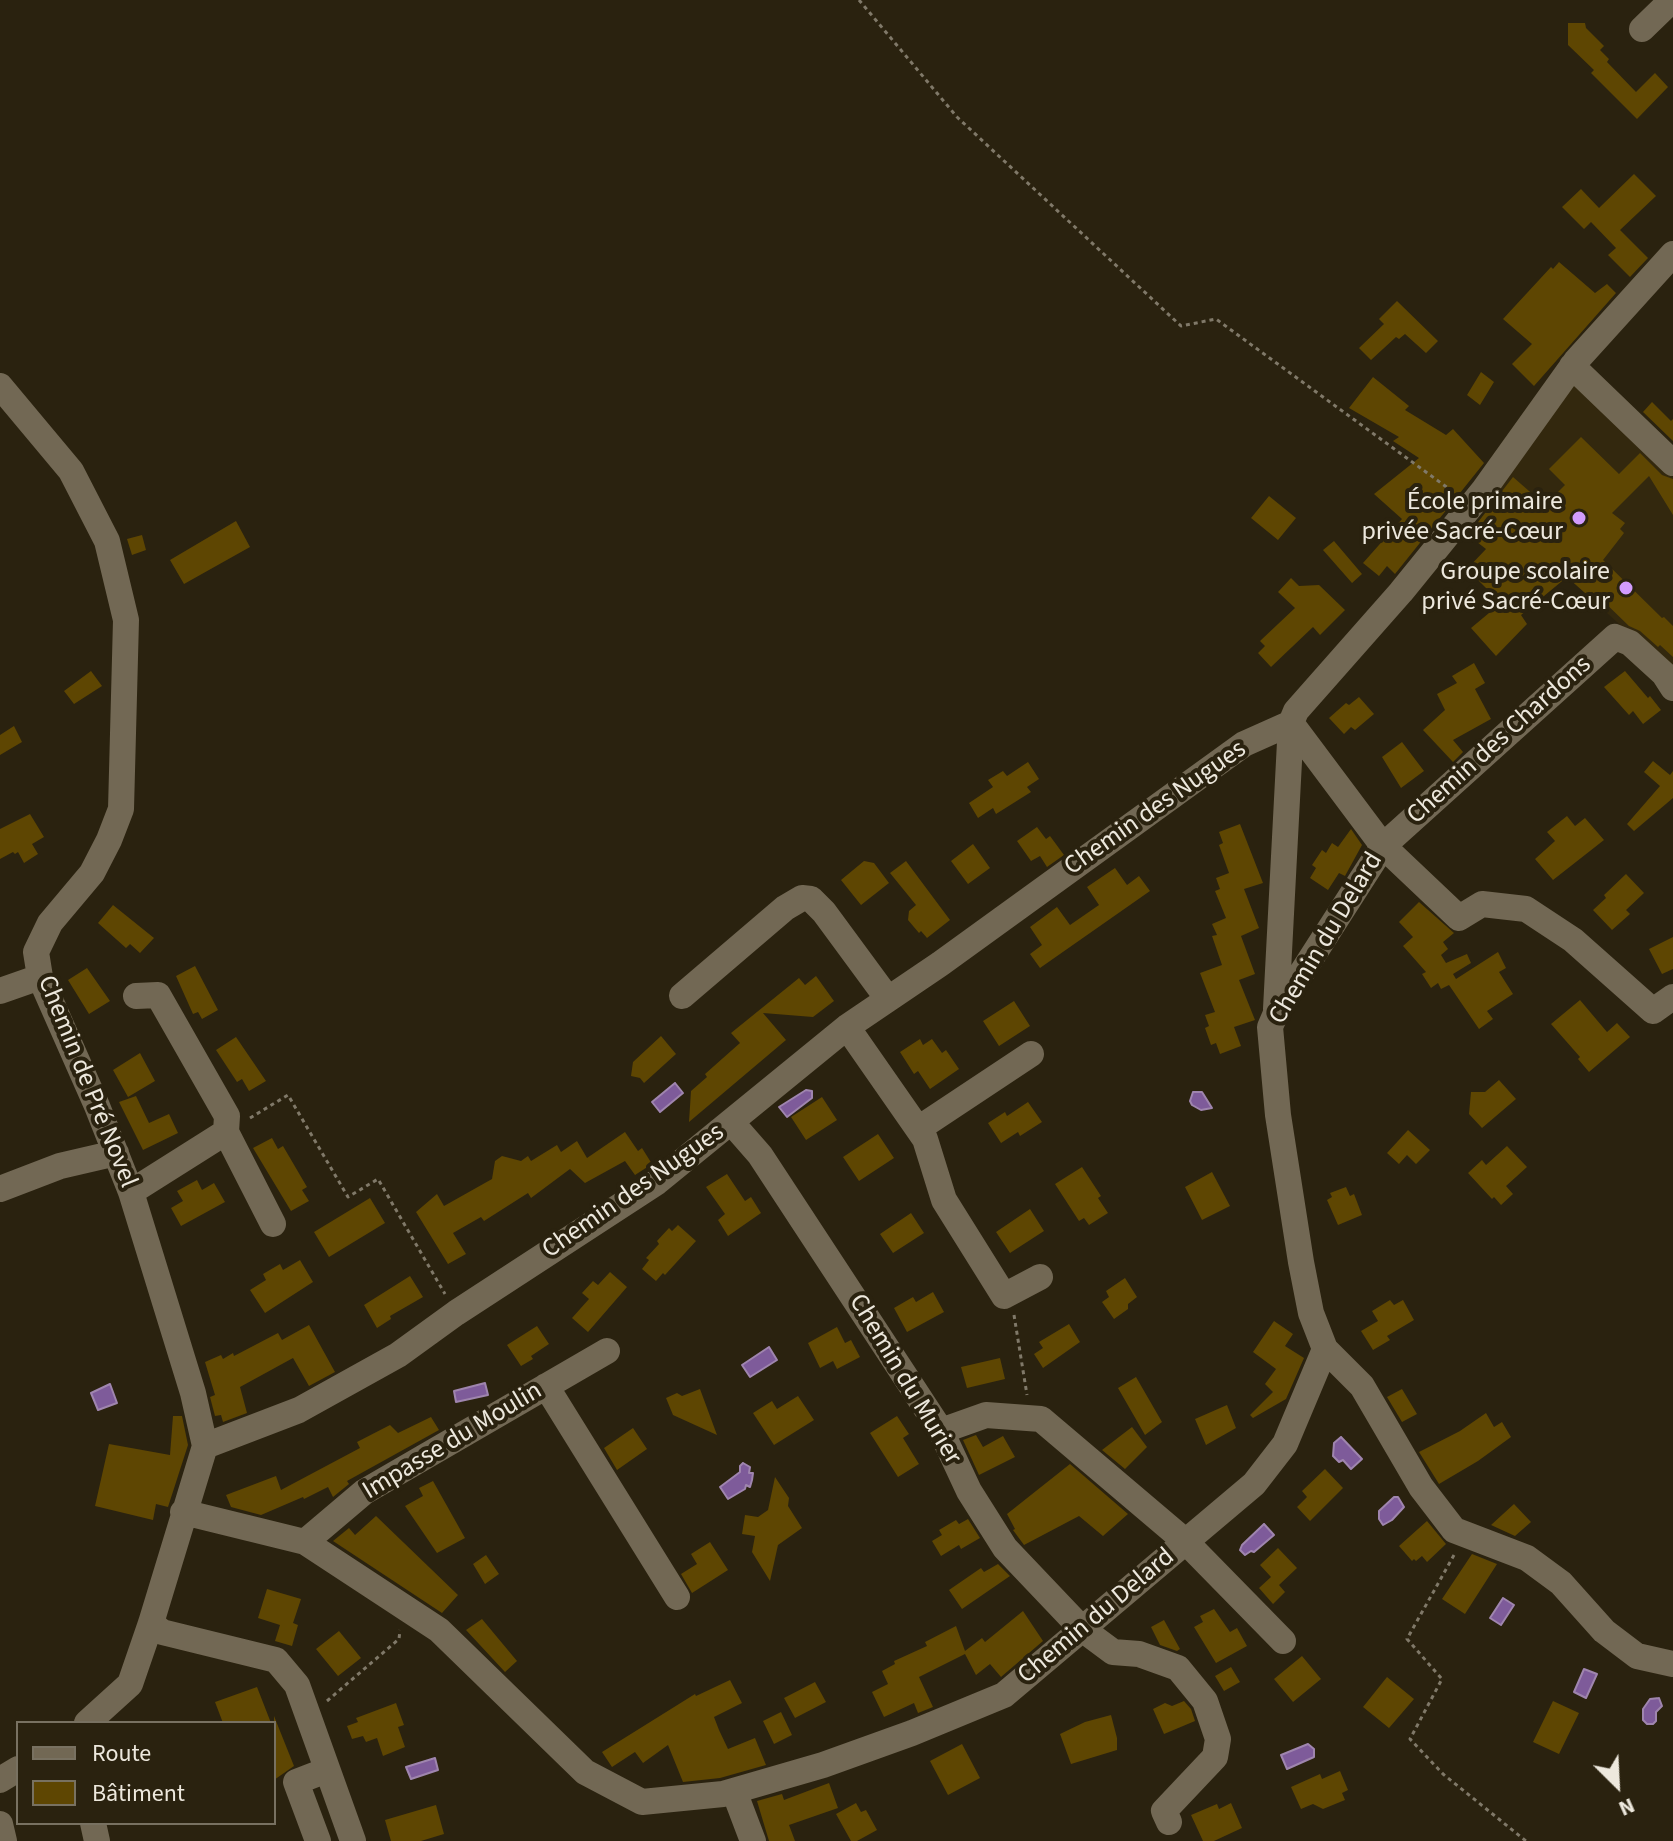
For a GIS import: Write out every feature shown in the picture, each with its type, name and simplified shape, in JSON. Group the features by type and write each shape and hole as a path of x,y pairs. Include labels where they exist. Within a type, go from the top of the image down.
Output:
{"street":[{"path":"1642,29 1672,0"},
{"path":"1276,1013 1291,723 1296,711 1401,592 1471,505 1572,366 1673,254"},
{"path":"1572,366 1673,463"},
{"name":"Chemin de Pré Novel","path":"0,386 71,471 107,541 126,620 121,809 92,873 50,923 36,952 40,977 131,1192 193,1393 205,1446"},
{"name":"Chemin des Chardons","path":"1673,688 1664,674 1630,643 1615,637 1383,846 1459,918 1482,904 1526,909 1573,940 1653,1011 1673,997"},
{"name":"Chemin du Delard","path":"183,1512 305,1542 439,1630 585,1772 642,1802 734,1791 823,1765 1004,1695 1254,1484 1285,1444 1325,1349 1311,1313 1278,1115 1270,1027 1383,846 1291,723"},
{"name":"Chemin des Nugues","path":"205,1446 299,1410 398,1355 456,1313 657,1182 847,1027 953,955 1244,744 1291,723"},
{"path":"682,996 785,908 802,898 811,899 824,912 888,999"},
{"path":"0,991 40,977"},
{"path":"136,996 158,995 227,1116 226,1132 273,1224"},
{"path":"847,1027 925,1139 944,1200 1004,1296 1040,1277"},
{"path":"918,1129 1031,1054"},
{"name":"Chemin du Murier","path":"732,1123 760,1155 941,1431 969,1491 1005,1548 1082,1629 1113,1652 1139,1654 1178,1668 1205,1701 1218,1739 1215,1757 1164,1811 1169,1822"},
{"path":"131,1192 226,1132"},
{"path":"0,1189 60,1166 116,1153"},
{"path":"1325,1349 1362,1386 1421,1487 1454,1530 1527,1558 1561,1583 1604,1631 1637,1656 1673,1664"},
{"name":"Impasse du Moulin","path":"305,1542 364,1492 607,1351"},
{"path":"546,1386 677,1597"},
{"path":"941,1431 986,1415 1041,1419 1186,1542 1283,1641"},
{"path":"89,1721 130,1684 205,1446"},
{"path":"151,1623 162,1632 276,1660 297,1685 353,1841"},
{"path":"318,1841 296,1782 327,1770"},
{"path":"734,1791 753,1841"},
{"path":"0,1824 4,1841"}],"path":[{"path":"859,0 957,117 1181,326 1216,319 1471,505"},
{"path":"226,1132 288,1095 348,1197 378,1179 456,1313"},
{"path":"1004,1296 1014,1314 1030,1418"},
{"path":"1465,1534 1407,1639 1442,1679 1410,1739 1443,1774 1526,1841"},
{"path":"309,1716 399,1639 400,1626"}],"shaded area":[{"name":"Groupe scolaire privé Sacré-Cœur","path":"1572,376 1673,477 1673,673 1487,504"},
{"path":"675,1083 683,1093 660,1112 652,1102"},
{"path":"806,1090 812,1091 812,1098 787,1117 779,1107"},
{"path":"1193,1092 1202,1092 1212,1108 1201,1110 1192,1105"},
{"path":"769,1347 777,1360 750,1377 742,1365"},
{"path":"485,1383 488,1395 456,1402 454,1391"},
{"path":"110,1384 117,1403 98,1410 91,1393"},
{"path":"1341,1437 1362,1459 1351,1469 1343,1460 1339,1462 1333,1456 1334,1443"},
{"path":"743,1463 750,1467 749,1473 753,1473 750,1487 746,1485 745,1489 728,1499 720,1487 740,1472"},
{"path":"1398,1497 1404,1507 1383,1525 1379,1511"},
{"path":"1264,1524 1274,1535 1254,1552 1245,1555 1240,1550 1242,1545"},
{"path":"1503,1598 1514,1605 1501,1625 1490,1618"},
{"path":"1584,1669 1597,1674 1586,1698 1574,1692"},
{"path":"1659,1698 1662,1706 1656,1712 1656,1721 1647,1724 1643,1720 1643,1709 1650,1699"},
{"path":"1308,1744 1314,1749 1314,1757 1287,1769 1281,1755"},
{"path":"435,1758 438,1770 411,1779 406,1767"}],"building":[{"path":"1568,23 1585,23 1586,28 1604,46 1600,50 1609,59 1607,62 1636,92 1655,73 1668,87 1637,119 1568,45"},
{"path":"1634,174 1656,196 1620,230 1648,258 1630,277 1608,255 1616,248 1591,222 1584,229 1562,207 1581,189 1599,208"},
{"path":"1559,262 1595,293 1607,284 1616,293 1534,386 1512,364 1532,344 1503,319"},
{"path":"1397,301 1438,341 1426,353 1405,334 1399,339 1396,337 1371,360 1359,348 1384,324 1379,319"},
{"path":"1481,372 1494,382 1480,405 1467,395"},
{"path":"1373,377 1409,406 1405,410 1446,435 1453,429 1484,463 1395,574 1387,566 1379,576 1363,563 1402,519 1374,494 1419,458 1393,441 1399,437 1349,408"},
{"path":"1652,402 1671,421 1673,419 1673,441 1643,412"},
{"path":"1581,437 1619,474 1640,453 1662,475 1673,479 1673,515 1649,476 1612,513 1625,523 1620,529 1624,533 1603,560 1673,626 1673,657 1629,626 1598,596 1594,601 1567,577 1521,615 1527,624 1496,656 1471,628 1501,603 1467,569 1486,549 1468,535 1513,477 1545,505 1565,485 1549,469"},
{"path":"1269,496 1296,518 1278,540 1251,518"},
{"path":"236,521 250,547 184,584 170,560"},
{"path":"142,535 146,550 132,555 127,539"},
{"path":"1334,541 1362,574 1352,583 1323,550"},
{"path":"1291,578 1299,586 1319,585 1345,610 1320,635 1313,627 1271,667 1258,653 1265,646 1260,641 1295,608 1278,592"},
{"path":"1474,663 1485,683 1475,689 1491,719 1453,740 1463,752 1453,762 1423,730 1445,710 1437,694 1457,683 1452,676"},
{"path":"91,671 102,686 74,704 64,691"},
{"path":"1625,671 1661,710 1643,724 1633,711 1629,715 1604,687"},
{"path":"1359,697 1374,714 1355,730 1351,727 1344,734 1329,718 1346,703 1349,705"},
{"path":"14,726 22,742 0,755 0,735"},
{"path":"1402,742 1424,771 1401,788 1382,757"},
{"path":"1653,761 1670,775 1673,771 1673,798 1634,831 1627,824 1660,786 1644,772"},
{"path":"1028,762 1039,779 1027,787 1031,792 996,814 993,808 978,818 969,803 993,787 988,780 1003,771 1007,776"},
{"path":"30,814 44,837 32,844 38,854 24,863 18,852 0,859 0,829"},
{"path":"1567,816 1575,826 1585,818 1604,840 1553,880 1535,859 1555,841 1547,832"},
{"path":"1240,824 1263,883 1244,889 1259,928 1241,936 1255,974 1239,980 1255,1020 1234,1027 1241,1046 1220,1054 1216,1043 1211,1045 1205,1028 1209,1026 1205,1015 1215,1012 1200,973 1222,965 1212,936 1217,935 1212,924 1226,918 1215,891 1220,889 1216,878 1229,873 1219,845 1223,843 1219,832"},
{"path":"1037,827 1046,839 1050,836 1064,855 1047,867 1040,856 1031,861 1017,841"},
{"path":"1351,829 1362,845 1345,876 1339,873 1328,890 1310,878 1316,868 1312,865 1322,850 1326,853 1332,843 1338,847"},
{"path":"973,844 990,868 968,884 951,861"},
{"path":"864,861 874,863 889,883 861,905 841,880"},
{"path":"906,861 950,920 927,938 908,920 909,911 916,905 890,873"},
{"path":"1115,868 1127,885 1139,876 1150,891 1040,968 1030,954 1042,945 1030,927 1057,907 1070,925 1099,905 1087,887"},
{"path":"1626,874 1644,893 1626,910 1630,914 1612,930 1593,910"},
{"path":"1419,902 1454,933 1443,942 1448,949 1441,955 1446,963 1467,954 1471,963 1453,974 1456,979 1498,952 1506,968 1499,972 1513,994 1487,1011 1493,1019 1479,1029 1449,985 1441,989 1438,983 1431,988 1422,974 1426,972 1403,946 1413,937 1399,922"},
{"path":"113,905 154,938 140,953 130,944 126,948 98,923"},
{"path":"1673,937 1673,969 1662,974 1649,949"},
{"path":"195,966 218,1010 202,1019 198,1012 193,1014 176,976"},
{"path":"87,968 110,1001 89,1014 68,980"},
{"path":"816,976 834,1001 813,1017 763,1013 786,1040 689,1122 691,1091 740,1043 731,1033 799,978 805,985"},
{"path":"1580,1000 1607,1032 1617,1023 1630,1037 1589,1072 1551,1024"},
{"path":"1014,1001 1030,1026 999,1046 983,1021"},
{"path":"661,1036 676,1054 644,1083 640,1078 631,1076 633,1062"},
{"path":"236,1037 266,1081 249,1091 242,1079 237,1082 216,1050"},
{"path":"920,1039 923,1045 932,1039 942,1053 946,1050 959,1069 930,1089 918,1071 914,1074 900,1052"},
{"path":"140,1053 155,1081 128,1097 113,1070"},
{"path":"1499,1080 1516,1099 1482,1128 1469,1114 1471,1092 1485,1092"},
{"path":"136,1096 149,1123 169,1114 178,1133 143,1150 119,1102"},
{"path":"822,1097 837,1120 806,1140 791,1117"},
{"path":"1028,1102 1042,1122 1020,1136 1018,1132 1001,1143 988,1123 1005,1112 1007,1116"},
{"path":"1408,1130 1430,1150 1416,1164 1407,1155 1399,1164 1387,1153"},
{"path":"625,1132 638,1151 642,1148 652,1164 635,1175 625,1161 585,1183 570,1169 531,1198 528,1193 484,1221 481,1217 453,1233 466,1254 448,1264 416,1212 437,1194 444,1206 492,1179 495,1161 502,1156 521,1161 528,1156 531,1161 557,1145 561,1152 577,1141 587,1158"},
{"path":"878,1134 894,1158 859,1181 843,1157"},
{"path":"272,1138 278,1149 283,1146 307,1187 302,1190 309,1201 291,1211 253,1148"},
{"path":"1507,1146 1527,1167 1506,1186 1513,1194 1501,1205 1468,1173 1482,1160 1486,1165"},
{"path":"1082,1167 1108,1213 1089,1225 1084,1218 1079,1221 1055,1184"},
{"path":"1212,1172 1230,1206 1202,1220 1185,1187"},
{"path":"727,1174 745,1201 751,1197 761,1213 728,1236 718,1220 725,1214 706,1187"},
{"path":"197,1180 202,1190 214,1183 225,1202 181,1226 171,1208 183,1201 177,1191"},
{"path":"1346,1187 1350,1196 1354,1194 1362,1215 1338,1225 1327,1200 1332,1197 1330,1193"},
{"path":"370,1198 385,1223 329,1257 314,1232"},
{"path":"1030,1209 1044,1231 1010,1253 996,1232"},
{"path":"911,1213 924,1233 893,1253 880,1234"},
{"path":"678,1225 696,1241 656,1281 642,1269 649,1260 646,1258 669,1228 672,1231"},
{"path":"300,1260 313,1282 265,1313 250,1290 266,1280 263,1274 280,1264 283,1270"},
{"path":"610,1272 627,1287 588,1332 572,1318 589,1299 582,1293 593,1281 598,1285"},
{"path":"410,1276 423,1297 390,1316 391,1319 377,1328 364,1305"},
{"path":"1125,1278 1137,1297 1128,1304 1128,1309 1114,1319 1102,1302 1109,1297 1106,1291"},
{"path":"933,1292 944,1312 907,1332 894,1308 913,1297 916,1302"},
{"path":"1390,1300 1394,1305 1403,1300 1414,1320 1387,1336 1390,1340 1373,1350 1361,1331 1378,1321 1372,1311"},
{"path":"1274,1321 1293,1334 1285,1346 1304,1358 1286,1399 1253,1418 1250,1415 1273,1392 1265,1384 1276,1369 1253,1352"},
{"path":"1069,1324 1080,1342 1043,1368 1034,1354 1043,1348 1039,1342"},
{"path":"309,1325 335,1372 309,1386 293,1358 240,1387 247,1413 223,1422 221,1415 215,1416 210,1397 215,1395 205,1362 221,1355 223,1359 233,1353 234,1356 278,1333 282,1340"},
{"path":"537,1326 549,1344 521,1366 507,1345"},
{"path":"837,1327 845,1343 851,1340 860,1357 837,1369 833,1361 820,1368 808,1343"},
{"path":"1000,1358 1005,1379 967,1388 961,1367"},
{"path":"1136,1377 1162,1422 1145,1435 1118,1388"},
{"path":"700,1389 717,1435 673,1415 666,1398"},
{"path":"1402,1389 1417,1414 1402,1422 1387,1397"},
{"path":"798,1396 814,1420 774,1445 753,1413 772,1401 777,1409"},
{"path":"1227,1405 1236,1428 1206,1445 1195,1419"},
{"path":"1486,1413 1494,1427 1502,1422 1511,1437 1439,1484 1419,1452 1460,1431"},
{"path":"173,1416 182,1416 188,1445 168,1507 156,1504 153,1520 95,1506 109,1444 170,1455"},
{"path":"897,1416 909,1434 903,1438 919,1464 898,1477 870,1433"},
{"path":"431,1417 439,1430 347,1481 349,1484 333,1497 328,1487 261,1515 231,1507 226,1495 276,1476 281,1490 360,1448 357,1442 390,1425 398,1433"},
{"path":"1132,1427 1147,1447 1125,1469 1102,1450"},
{"path":"633,1428 647,1449 617,1470 604,1448"},
{"path":"976,1435 983,1447 1003,1436 1015,1457 979,1475 963,1440"},
{"path":"1070,1464 1128,1514 1103,1536 1079,1516 1024,1545 1013,1530 1007,1514"},
{"path":"1325,1469 1343,1488 1310,1521 1297,1507 1307,1497 1302,1491"},
{"path":"775,1477 789,1498 788,1506 802,1528 778,1545 770,1581 752,1552 755,1536 742,1534 745,1515 758,1517 768,1510"},
{"path":"433,1481 465,1538 437,1553 405,1506 423,1496 419,1488"},
{"path":"1514,1504 1531,1522 1515,1536 1491,1525"},
{"path":"376,1516 458,1595 442,1613 333,1541 349,1528 355,1535"},
{"path":"968,1519 980,1538 961,1549 959,1545 941,1556 932,1541 942,1535 939,1530 956,1520 959,1524"},
{"path":"1427,1521 1446,1544 1427,1562 1422,1556 1412,1561 1399,1546"},
{"path":"710,1542 728,1570 692,1593 681,1574 697,1564 691,1554"},
{"path":"1278,1548 1297,1568 1279,1585 1285,1592 1273,1604 1259,1588 1271,1577 1260,1565"},
{"path":"1472,1554 1497,1564 1465,1614 1442,1599"},
{"path":"486,1555 499,1574 485,1584 473,1564"},
{"path":"998,1564 1010,1576 962,1609 949,1590 981,1568 984,1572"},
{"path":"267,1589 301,1599 293,1623 298,1625 292,1646 275,1641 280,1625 258,1618"},
{"path":"1214,1609 1230,1632 1237,1628 1247,1646 1216,1663 1194,1627 1203,1622 1200,1616"},
{"path":"1023,1611 1043,1641 1001,1677 990,1664 976,1675 965,1654 919,1677 933,1707 918,1713 914,1703 884,1717 872,1692 888,1684 882,1671 895,1664 894,1661 927,1646 925,1642 956,1626 965,1651 982,1638 985,1642"},
{"path":"482,1619 517,1661 505,1672 466,1630"},
{"path":"1164,1620 1180,1649 1177,1651 1160,1645 1151,1627"},
{"path":"339,1631 361,1658 338,1676 316,1649"},
{"path":"1302,1656 1321,1679 1293,1702 1274,1679"},
{"path":"1231,1667 1240,1682 1224,1691 1215,1676"},
{"path":"1387,1677 1414,1699 1389,1728 1363,1707"},
{"path":"730,1680 742,1703 714,1717 719,1730 728,1749 755,1738 766,1765 720,1778 683,1782 668,1745 643,1763 635,1752 612,1767 602,1752 695,1694"},
{"path":"815,1682 826,1702 795,1718 784,1698"},
{"path":"257,1687 270,1721 222,1721 215,1702"},
{"path":"1184,1701 1195,1721 1164,1734 1153,1709 1165,1703 1172,1706"},
{"path":"1553,1701 1579,1713 1559,1754 1533,1742"},
{"path":"396,1703 404,1725 398,1727 405,1747 383,1756 377,1738 366,1742 363,1736 352,1739 347,1726 358,1722 356,1718"},
{"path":"781,1712 792,1735 774,1744 763,1721"},
{"path":"1111,1715 1117,1750 1071,1764 1060,1734 1085,1722"},
{"path":"276,1721 294,1766 276,1779"},
{"path":"962,1744 980,1778 948,1795 930,1761"},
{"path":"1340,1771 1348,1790 1342,1793 1345,1800 1323,1809 1313,1804 1301,1809 1291,1787 1320,1774 1322,1779"},
{"path":"829,1783 838,1808 789,1825 795,1841 769,1841 757,1801 782,1794 784,1800"},
{"path":"856,1803 861,1812 866,1810 877,1830 851,1841 836,1814"},
{"path":"1231,1803 1242,1828 1214,1841 1203,1841 1191,1815 1217,1804 1219,1809"},
{"path":"436,1805 444,1834 421,1841 391,1841 385,1820"}],"place":[{"name":"École primaire privée Sacré-Cœur","path":"1579,518"},
{"name":"Groupe scolaire privé Sacré-Cœur","path":"1626,588"}]}
